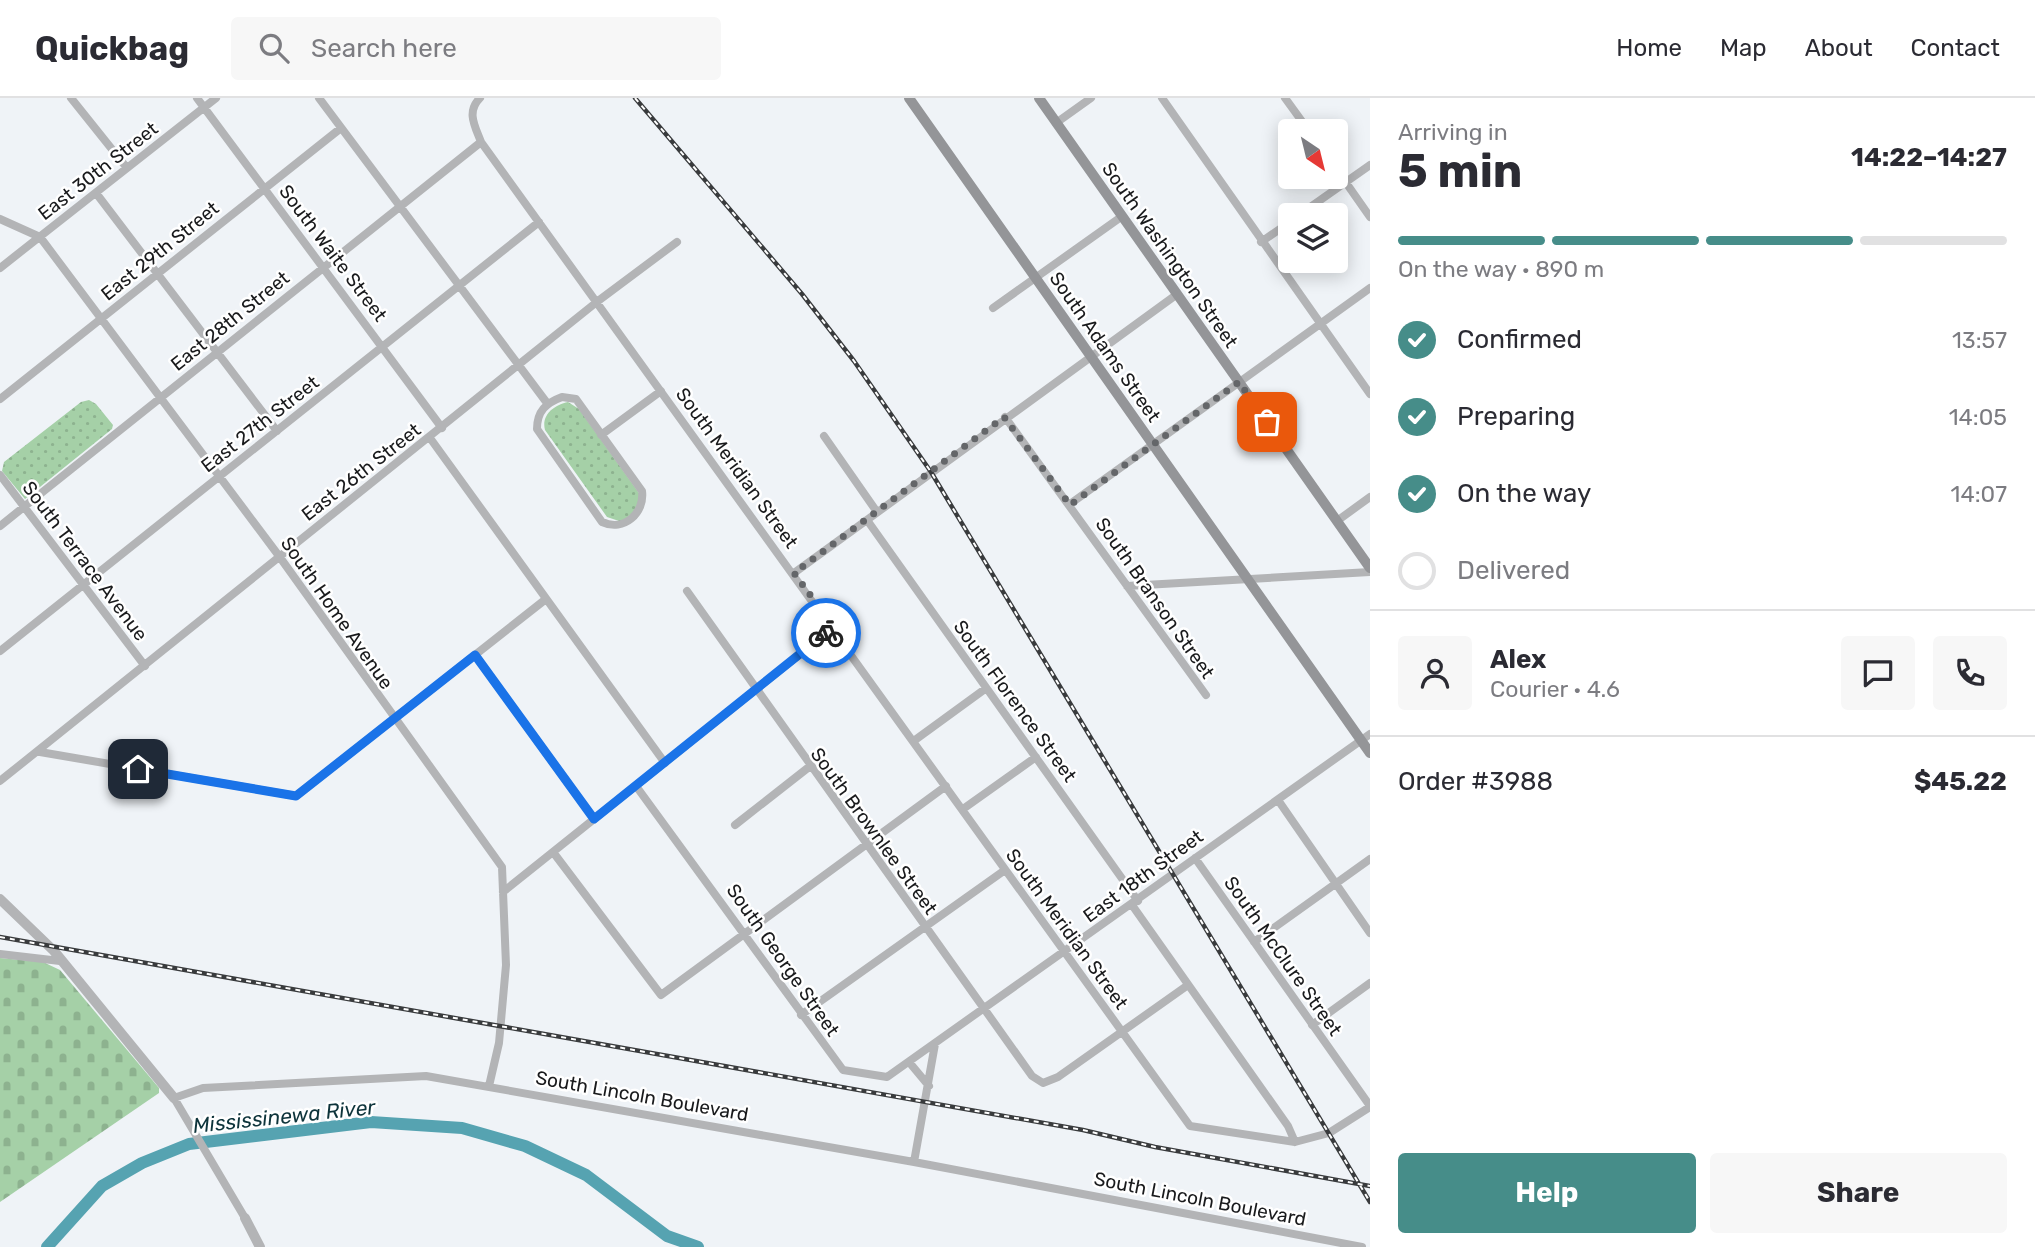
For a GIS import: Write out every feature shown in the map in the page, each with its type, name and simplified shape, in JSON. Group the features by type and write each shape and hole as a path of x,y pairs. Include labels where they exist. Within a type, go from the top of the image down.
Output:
{"main road":[{"name":"South Adams Street","path":"909,98 1246,579 1365,737 1370,754"},
{"name":"South Washington Street","path":"1039,98 1370,570"}],"street":[{"path":"71,98 127,168"},
{"name":"South Waite Street","path":"197,98 442,428"},
{"name":"East 30th Street","path":"0,268 216,98"},
{"path":"319,98 547,403"},
{"name":"South Meridian Street","path":"480,98 474,104 471,119 481,142 834,627 1190,1126 1295,1142"},
{"path":"1056,123 1091,98"},
{"path":"1162,98 1370,394"},
{"path":"1285,98 1300,119"},
{"name":"East 29th Street","path":"0,399 341,128"},
{"name":"East 28th Street","path":"0,526 481,142"},
{"path":"1348,180 1370,164"},
{"path":"1348,185 1370,217"},
{"path":"1316,203 1336,189"},
{"path":"96,192 215,353 277,431"},
{"path":"993,308 1121,217"},
{"name":"South Home Avenue","path":"0,219 40,237 279,556 394,720 502,867 503,997 499,1043 489,1086"},
{"name":"East 27th Street","path":"0,651 539,222"},
{"path":"1261,242 1278,230"},
{"name":"East 26th Street","path":"0,781 40,752 279,556 521,366 598,302 677,242"},
{"path":"1070,505 1370,288"},
{"path":"794,573 1004,417 1176,295"},
{"path":"601,435 661,391"},
{"path":"562,397 576,399 642,491 644,502 639,511 623,524 612,526 602,522 537,429 537,417 547,403 562,397"},
{"name":"South Branson Street","path":"1004,417 1206,695"},
{"path":"824,436 877,512"},
{"path":"430,438 665,763"},
{"name":"South Terrace Avenue","path":"0,475 145,666"},
{"path":"1337,520 1370,497"},
{"name":"South Florence Street","path":"867,520 1036,757 1188,985 1288,1126 1295,1142"},
{"path":"1127,586 1370,570"},
{"name":"South Brownlee Street","path":"687,591 809,767 1032,1076 1043,1083 1058,1077 1121,1032"},
{"path":"40,752 296,796 546,599"},
{"path":"503,891 834,627"},
{"path":"475,655 594,819"},
{"path":"915,740 985,689"},
{"name":"East 18th Street","path":"935,1044 1365,737"},
{"path":"963,809 1036,757"},
{"path":"735,825 809,767"},
{"name":"South George Street","path":"636,786 746,933 801,1015 843,1070 887,1077 935,1044"},
{"path":"553,852 661,995 946,786"},
{"path":"1278,800 1370,933"},
{"name":"South McClure Street","path":"1195,858 1370,1107"},
{"path":"1254,942 1370,859"},
{"path":"801,1015 1005,870"},
{"path":"0,899 60,961 174,1098 260,1247"},
{"path":"0,954 60,961"},
{"path":"1312,1025 1370,983"},
{"path":"1121,1032 1188,985"},
{"path":"914,1162 935,1044"},
{"path":"909,1062 929,1086"},
{"name":"South Lincoln Boulevard","path":"174,1098 203,1088 426,1076 914,1162 1362,1247"},
{"path":"1295,1142 1329,1133 1370,1107"}],"green space":[{"path":"89,400 96,404 113,425 112,429 25,499 2,471 4,462 81,402"},
{"path":"568,402 579,409 639,493 639,508 622,522 607,517 545,430 547,415"},
{"path":"0,958 43,962 60,970 159,1088 159,1093 0,1202"}],"waterway":[{"name":"Mississinewa River","path":"47,1247 102,1186 142,1163 189,1144 371,1122 462,1128 525,1146 586,1175 667,1236 698,1247"}],"railway":[{"path":"635,98 802,294 854,361 931,472 1370,1202"},
{"path":"0,937 1083,1130 1155,1147 1370,1186"}],"way so far":[{"path":"826,633 834,627 794,573 1004,417 1070,505 1239,382 1267,422"}],"route":[{"path":"138,769 296,796 475,655 594,819 826,633"}]}
